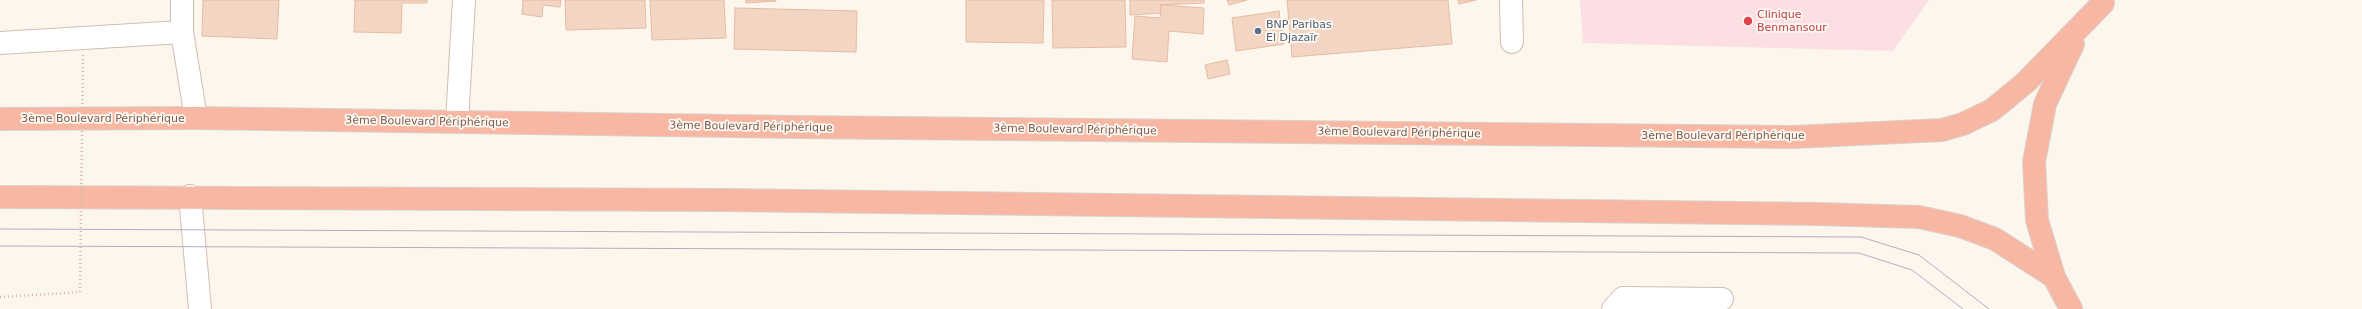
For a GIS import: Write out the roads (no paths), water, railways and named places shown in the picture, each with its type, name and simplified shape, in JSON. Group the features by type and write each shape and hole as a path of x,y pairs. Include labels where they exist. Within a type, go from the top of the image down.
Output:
{"highway":[{"name":"3ème Boulevard Périphérique","path":"0,119 196,118 1793,137 1942,130 1963,124 1992,110 2025,83 2105,2"},
{"path":"2071,309 2054,277 2037,220 2034,162 2043,111 2068,50 2105,2"},
{"path":"0,197 190,196 715,200 1817,214 1919,217 1960,226 1995,239 2054,277"}],"street":[{"path":"182,0 182,32 196,118"},
{"path":"456,122 464,0"},
{"path":"1511,0 1512,42"},
{"path":"0,43 182,32"},
{"path":"190,196 200,309"},
{"path":"1613,309 1623,298 1722,299"}],"tram line":[{"path":"0,229 1861,237 1919,255 1989,309"},
{"path":"0,246 1859,253 1912,270 1963,309"}],"place":[{"name":"Clinique Benmansour","path":"1748,21"},
{"name":"BNP Paribas El Djazaïr","path":"1258,31"}]}
